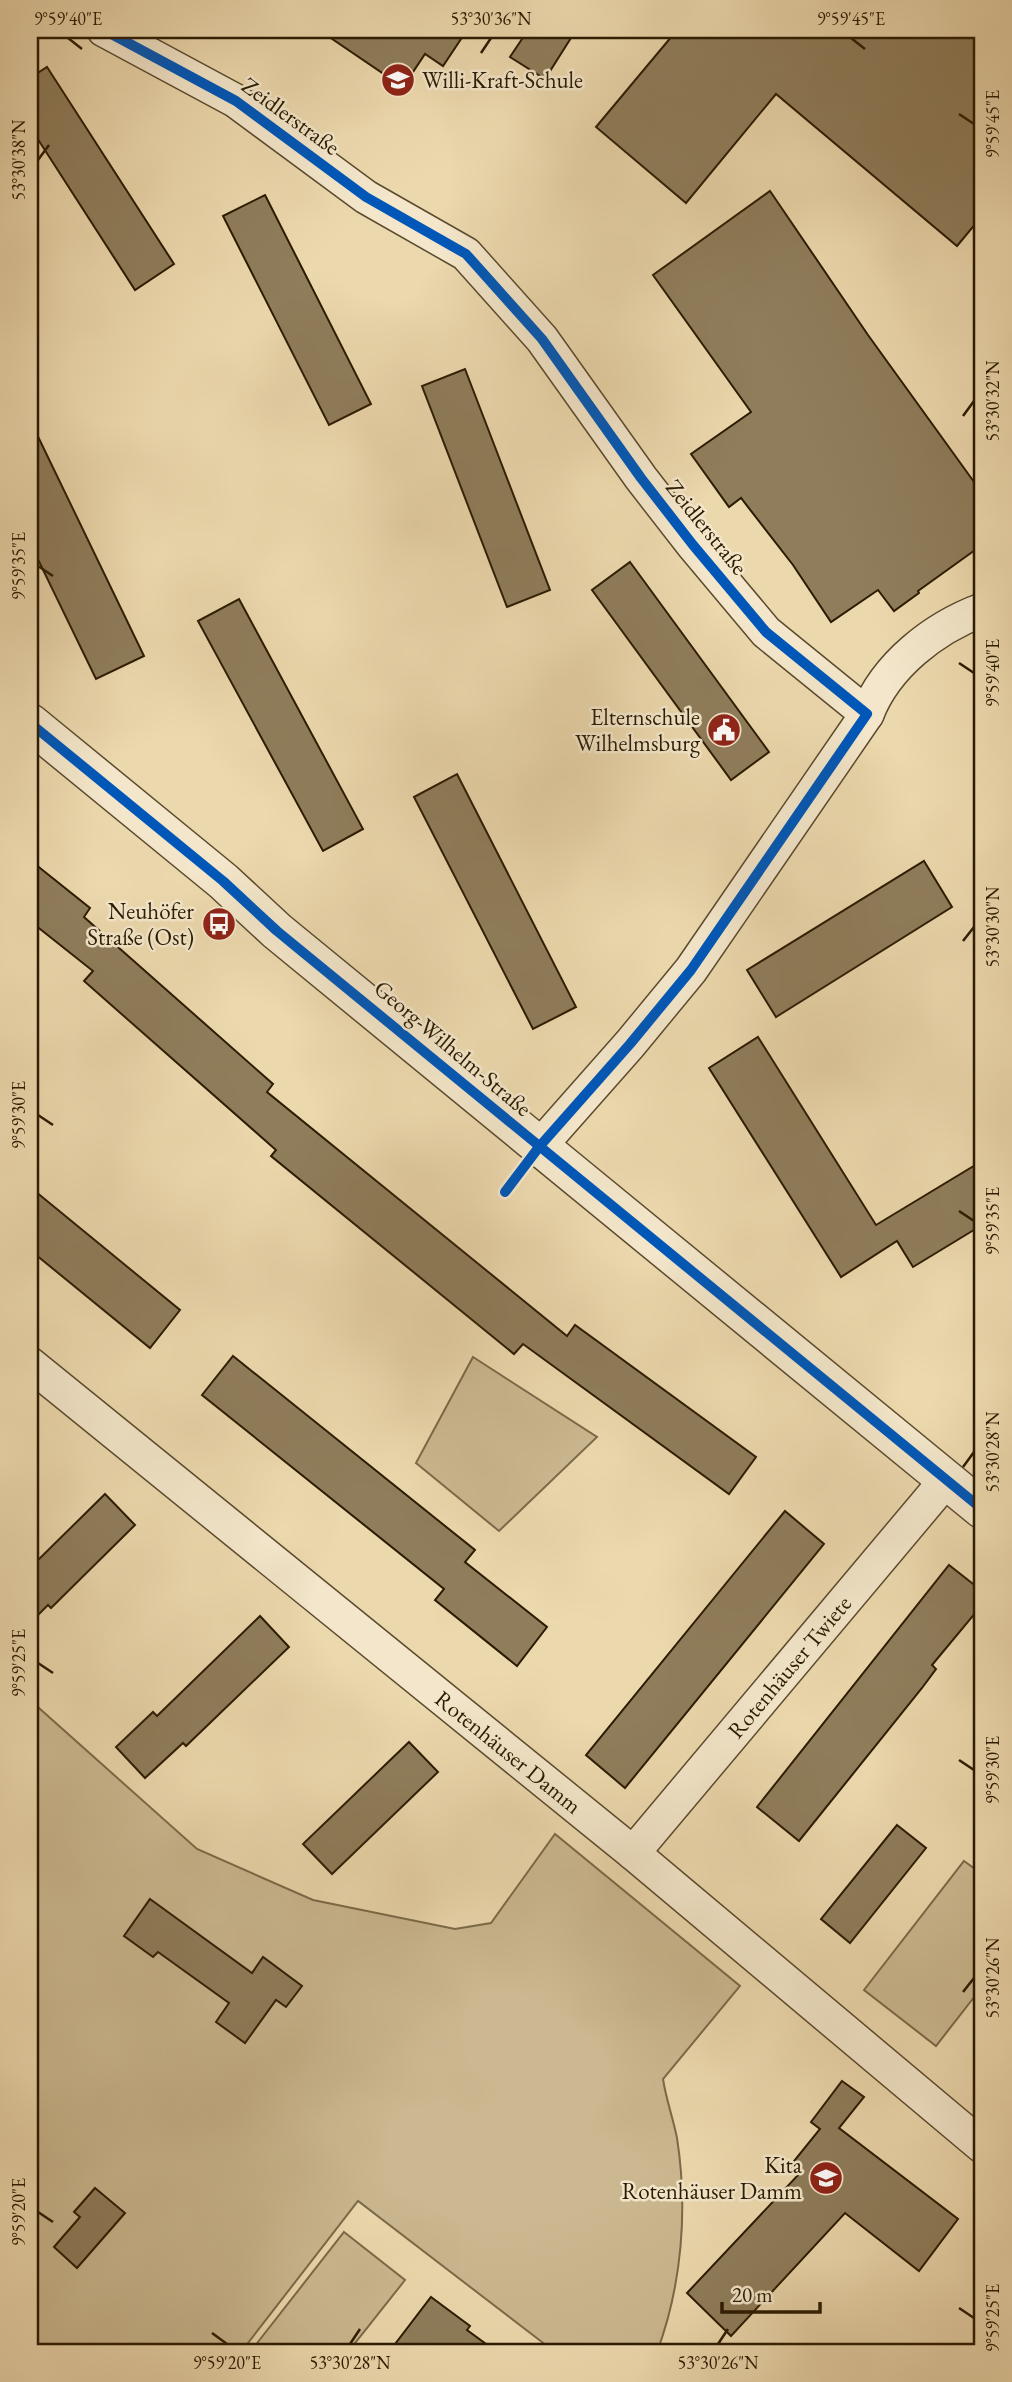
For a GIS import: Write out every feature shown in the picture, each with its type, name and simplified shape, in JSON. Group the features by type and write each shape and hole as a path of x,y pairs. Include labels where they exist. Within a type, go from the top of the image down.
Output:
{"street":[{"name":"Zeidlerstraße","path":"104,30 236,101 366,197 466,254 542,339 652,494 766,632 867,714"},
{"path":"539,1147 691,970 867,714 874,696 906,656 957,620 982,610"},
{"name":"Georg-Wilhelm-Straße","path":"30,723 223,881 277,931 982,1509"},
{"name":"Rotenhäuser Damm","path":"30,1364 633,1853 982,2146"},
{"name":"Rotenhäuser Twiete","path":"633,1853 947,1479"}],"shaded area":[{"path":"473,1357 597,1437 499,1531 416,1463"},
{"path":"30,1700 197,1849 313,1900 455,1929 491,1923 555,1834 740,1986 663,2079 677,2138 682,2219 677,2274 657,2352 555,2352 358,2201 241,2352 173,2352 168,2349 165,2352 30,2352"},
{"path":"964,1861 982,1874 982,1987 936,2046 864,1990"},
{"path":"344,2232 405,2280 348,2352 261,2352 254,2347"}],"building":[{"path":"319,30 467,30 443,66 425,54 403,87"},
{"path":"528,30 576,30 545,79 510,57"},
{"path":"677,30 982,30 982,216 957,246 776,94 686,203 596,127"},
{"path":"47,67 174,264 135,290 30,127 30,78"},
{"path":"770,191 868,335 982,493 982,545 894,611 878,590 831,622 793,565 741,498 729,507 691,454 751,412 653,275"},
{"path":"265,195 371,404 329,425 223,216"},
{"path":"465,369 550,590 507,607 422,386"},
{"path":"30,420 144,656 96,679 30,543"},
{"path":"630,562 769,752 731,780 592,590"},
{"path":"239,599 363,829 323,851 198,621"},
{"path":"457,774 576,1007 533,1029 414,797"},
{"path":"30,860 90,908 84,917 273,1084 267,1092 567,1336 575,1325 756,1457 729,1494 523,1344 514,1354 271,1156 276,1150 84,981 93,971 30,921"},
{"path":"924,861 952,907 776,1017 747,970"},
{"path":"758,1037 876,1225 982,1161 982,1225 913,1267 897,1241 841,1277 709,1068"},
{"path":"30,1187 180,1310 150,1348 30,1250"},
{"path":"233,1356 475,1550 465,1562 547,1627 517,1666 435,1600 444,1589 202,1395"},
{"path":"105,1494 135,1525 51,1608 48,1605 30,1623 30,1568"},
{"path":"785,1511 824,1544 625,1788 586,1755"},
{"path":"949,1565 982,1591 982,1605 932,1665 936,1669 922,1688 799,1841 757,1807"},
{"path":"260,1616 289,1647 186,1746 183,1743 145,1778 116,1747 153,1712 157,1716"},
{"path":"409,1742 438,1772 332,1874 303,1844"},
{"path":"897,1825 926,1848 850,1943 821,1919"},
{"path":"150,1899 252,1973 263,1957 302,1986 286,2007 276,2000 245,2043 216,2022 229,2003 158,1952 153,1957 124,1936"},
{"path":"842,2081 864,2097 839,2128 958,2219 919,2271 845,2213 731,2336 687,2293 800,2173 790,2166 820,2129 811,2122"},
{"path":"95,2188 125,2213 77,2268 54,2247 80,2217 74,2212"},
{"path":"431,2297 470,2326 467,2330 497,2352 389,2352"}],"cycle path":[{"path":"104,30 236,101 366,197 466,254 542,339 641,478 766,632 867,714 691,970 539,1147 505,1192"},
{"path":"30,723 223,881 277,931 982,1509"}],"place":[{"name":"Willi-Kraft-Schule","path":"398,80"},
{"name":"Elternschule Wilhelmsburg","path":"724,730"},
{"name":"Neuhöfer Straße (Ost)","path":"219,924"},
{"name":"Kita Rotenhäuser Damm","path":"826,2178"}]}
